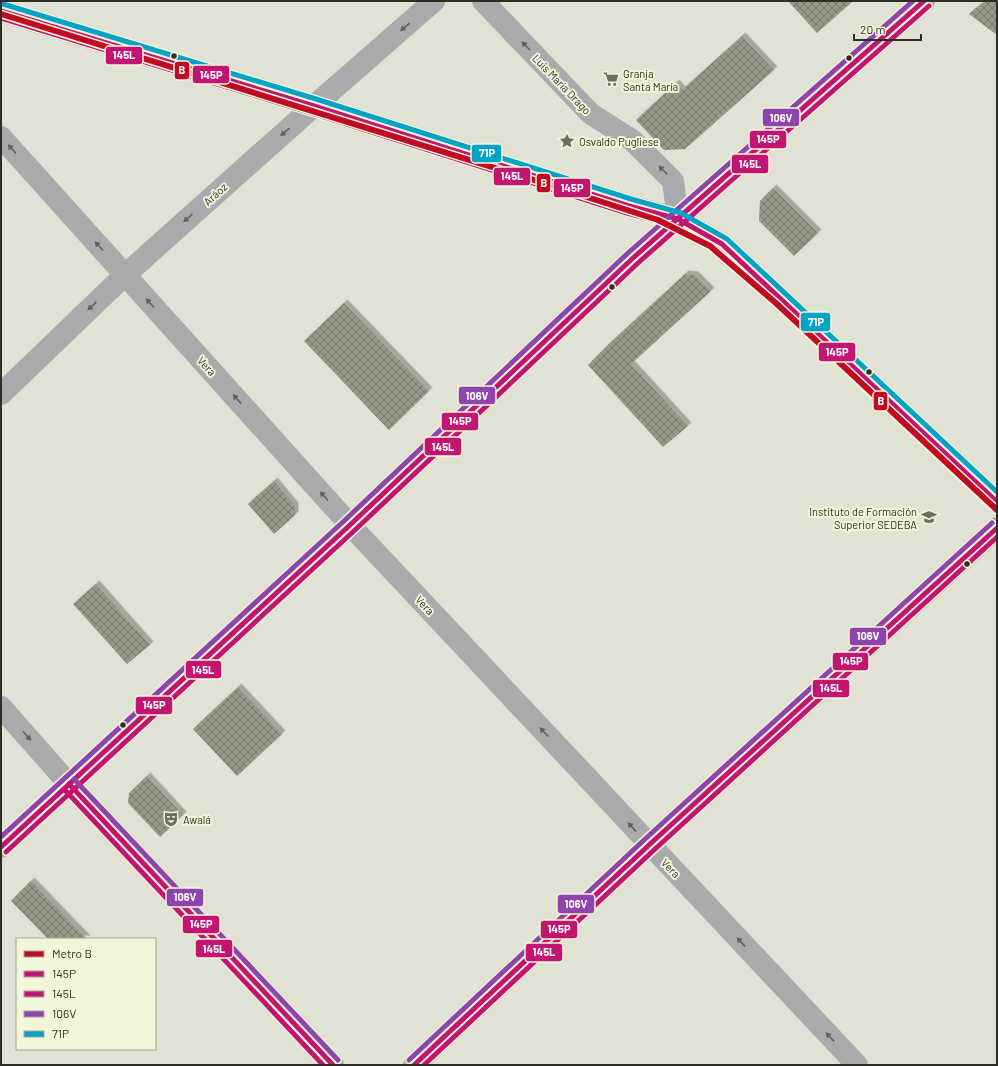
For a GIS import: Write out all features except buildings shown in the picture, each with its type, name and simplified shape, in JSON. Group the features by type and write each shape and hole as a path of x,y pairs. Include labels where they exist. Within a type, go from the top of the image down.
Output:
{"main road":[{"path":"1,847 350,525 633,258 924,1"},
{"path":"1,11 314,106 629,206 678,219 722,244 997,502"}],"street":[{"name":"Aráoz","path":"1,394 125,275 434,1"},
{"name":"Luis María Drago","path":"483,1 591,114 632,140 673,181 678,219"},
{"name":"Vera","path":"1,138 350,525 857,1065"},
{"path":"414,1065 649,845 997,528"},
{"path":"1,707 69,784 333,1065"}],"metro line":[{"name":"B","path":"1,14 658,220 710,246 777,304 997,510"}],"transit line":[{"name":"106V","path":"1,837 345,520 628,253 913,1"},
{"name":"145P","path":"1,847 350,525 633,258 924,1"},
{"name":"71P","path":"3,4 316,99 631,199 681,213 727,239 997,492"},
{"name":"145L","path":"6,852 355,530 638,263 929,6"},
{"name":"145P","path":"1,11 314,106 629,206 678,219 722,244 997,502"},
{"name":"145L","path":"1,18 312,113 627,213 675,226 718,250 992,507"},
{"name":"106V","path":"409,1060 644,840 992,523"},
{"name":"145P","path":"414,1065 649,845 997,528"},
{"name":"145L","path":"424,1065 654,850 997,537"},
{"name":"106V","path":"74,779 338,1060"},
{"name":"145P","path":"69,784 333,1065"},
{"name":"145L","path":"64,789 323,1065"}],"place":[{"name":"Granja Santa María","path":"611,79"},
{"name":"Osvaldo Pugliese","path":"567,141"},
{"name":"Instituto de Formación Superior SEDEBA","path":"929,517"},
{"name":"Awalá","path":"171,819"}]}
